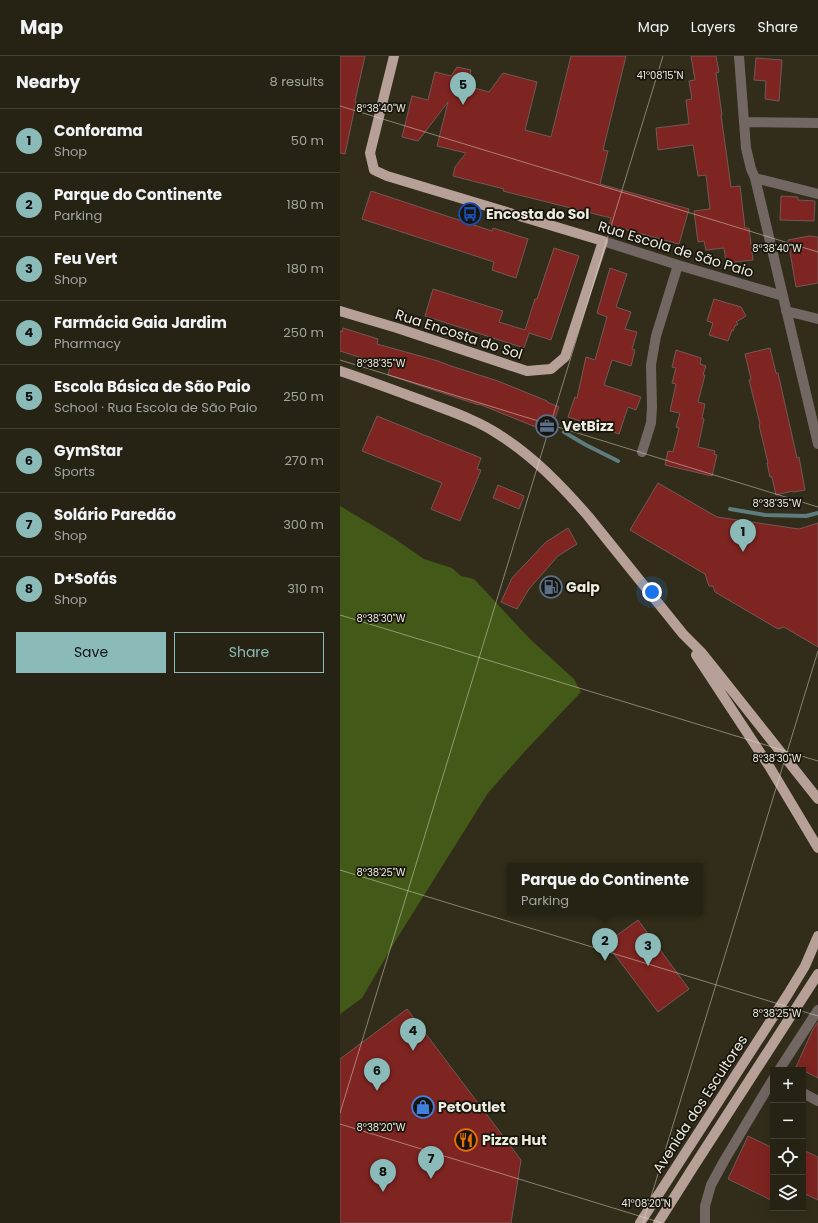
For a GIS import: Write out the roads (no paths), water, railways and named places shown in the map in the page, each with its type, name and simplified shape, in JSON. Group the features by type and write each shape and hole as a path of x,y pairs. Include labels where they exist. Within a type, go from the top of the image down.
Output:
{"main road":[{"name":"Rua Escola de São Paio","path":"394,56 370,153 374,170 387,176 603,241"},
{"name":"Rua Encosta do Sol","path":"340,311 527,371 551,369 565,357 603,241"},
{"path":"340,371 471,420 496,433 523,451 538,464 572,498 684,634 702,653 818,799"},
{"path":"684,634 690,646 769,766 818,848"},
{"name":"Avenida dos Escultores","path":"640,1223 674,1168 788,994 805,966 818,936"},
{"name":"Avenida dos Escultores","path":"658,1223 818,974"}],"street":[{"path":"740,56 746,148 751,169 755,178 818,444"},
{"path":"744,122 818,123"},
{"path":"755,178 818,194"},
{"name":"Rua Escola de São Paio","path":"603,241 783,296"},
{"path":"642,452 651,423 651,365 656,336 678,265"},
{"path":"786,311 818,320"},
{"path":"781,1067 818,1010"},
{"path":"705,1223 705,1206 711,1185 770,1084"},
{"path":"806,1095 818,1101"}],"waterway":[{"path":"564,432 618,461"},
{"path":"730,509 765,515 806,516 818,513"}],"place":[{"name":"Escola Básica de São Paio","path":"463,105"},
{"name":"Encosta do Sol","path":"470,214"},
{"name":"VetBizz","path":"547,426"},
{"name":"Conforama","path":"743,552"},
{"name":"Galp","path":"551,587"},
{"name":"Parque do Continente","path":"605,961"},
{"name":"Feu Vert","path":"648,966"},
{"name":"Farmácia Gaia Jardim","path":"413,1051"},
{"name":"GymStar","path":"377,1091"},
{"name":"PetOutlet","path":"423,1107"},
{"name":"Pizza Hut","path":"466,1140"},
{"name":"Solário Paredão","path":"431,1179"},
{"name":"D+Sofás","path":"383,1192"}]}
